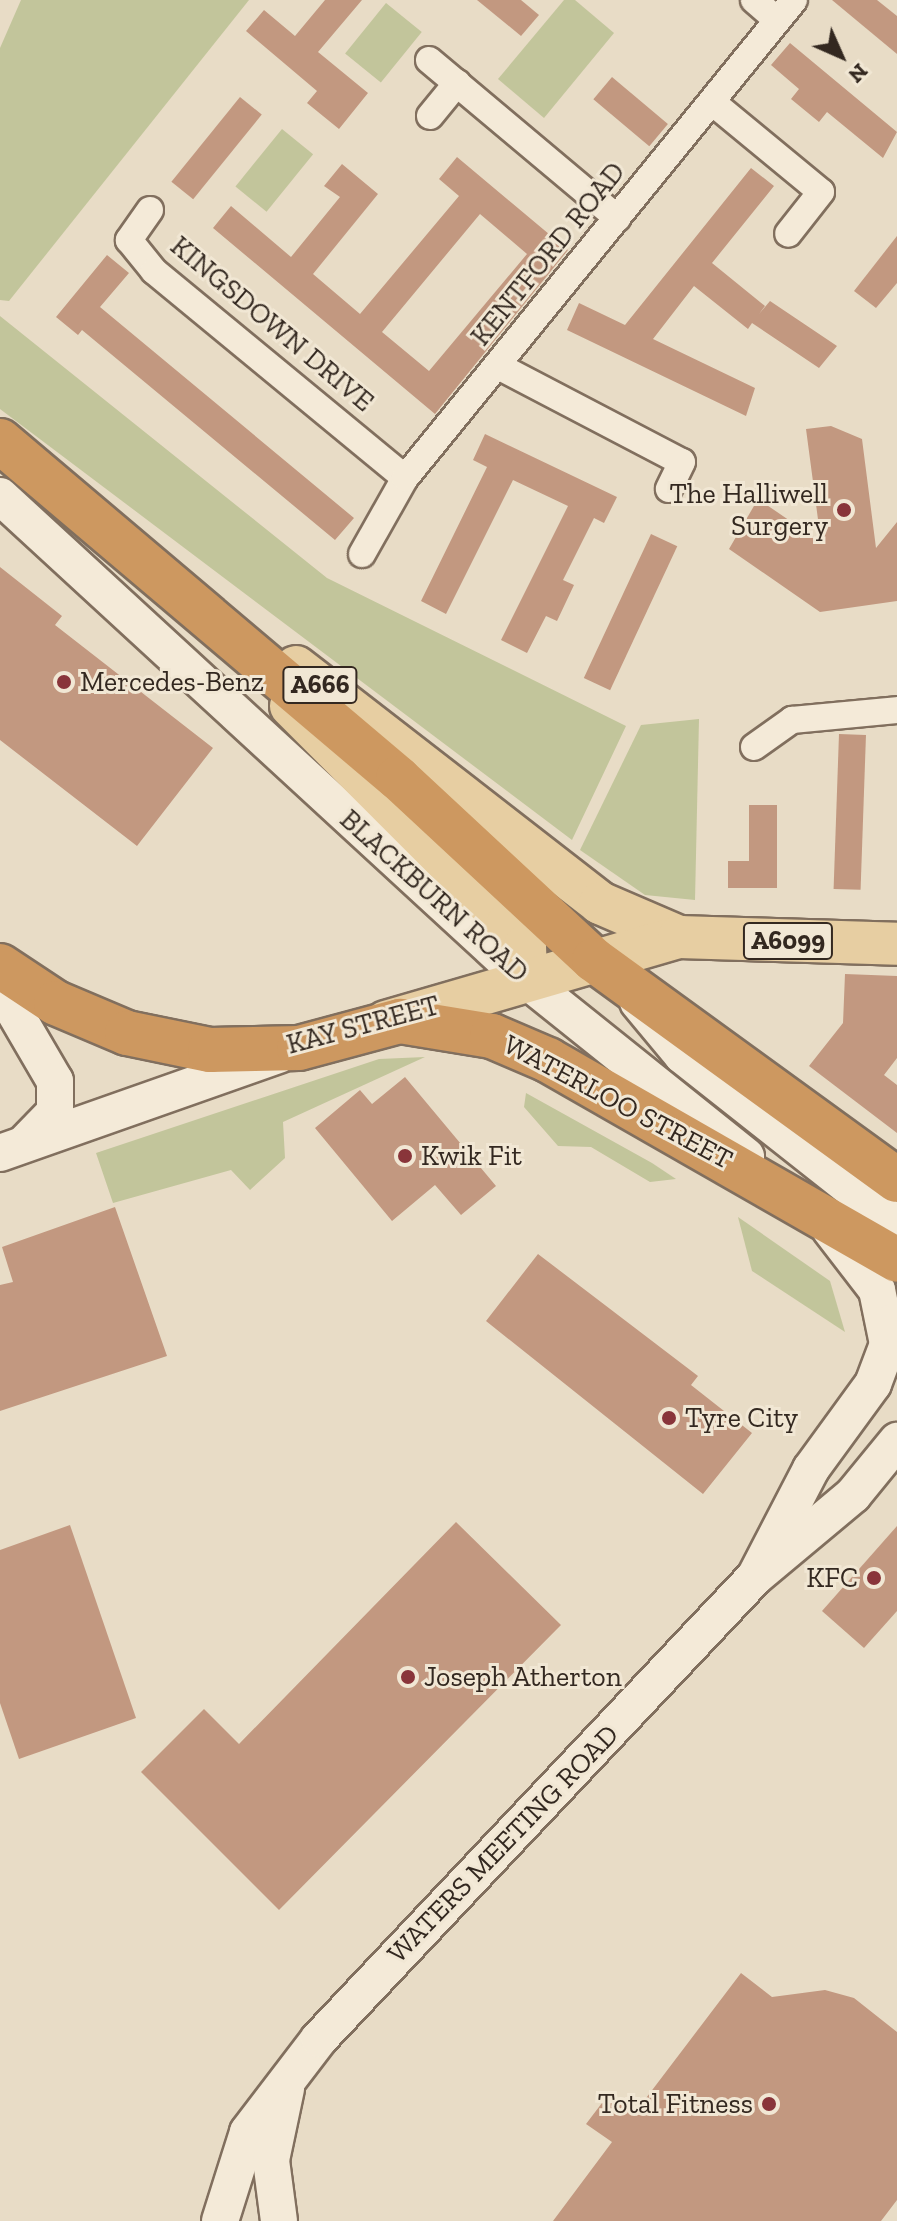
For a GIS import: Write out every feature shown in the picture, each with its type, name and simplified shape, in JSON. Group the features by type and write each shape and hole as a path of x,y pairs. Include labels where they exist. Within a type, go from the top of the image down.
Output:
{"highway":[{"name":"A666","path":"0,441 37,469 231,640 420,798 607,969 897,1180"},
{"name":"KAY STREET","path":"0,966 56,1003 127,1033 210,1050 299,1048 369,1027"},
{"name":"WATERLOO STREET","path":"369,1027 427,1020 504,1041 810,1207"},
{"name":"BLACKBURN ROAD","path":"810,1207 897,1260"}],"main road":[{"name":"A666","path":"37,469 549,866 600,903 679,937"},
{"name":"A666","path":"231,640 359,782 508,923 525,946 526,980"},
{"name":"A6099","path":"607,969 679,937 897,944"},
{"name":"KAY STREET","path":"369,1027 526,980 607,969"}],"street":[{"path":"754,0 786,10"},
{"name":"KENTFORD ROAD","path":"362,554 405,478 500,367 786,10"},
{"path":"429,60 617,218"},
{"path":"430,116 457,83"},
{"path":"712,102 821,192 788,234"},
{"name":"KINGSDOWN DRIVE","path":"150,210 129,240 154,271 405,478"},
{"path":"500,367 682,462 669,489"},
{"name":"BLACKBURN ROAD","path":"0,496 526,980 810,1207"},
{"path":"754,747 792,720 897,710"},
{"path":"607,969 682,1055 897,1225"},
{"path":"0,987 55,1081 55,1112 10,1150"},
{"path":"10,1150 299,1048"},
{"name":"WATERS MEETING ROAD","path":"755,1577 811,1469 873,1384 888,1344 877,1290 810,1207"},
{"name":"WATERS MEETING ROAD","path":"220,2221 248,2132 336,2021 755,1577 853,1495 897,1441"},
{"name":"WATERS MEETING ROAD","path":"279,2221 271,2160 288,2080"}],"green space":[{"path":"21,0 249,0 9,301 0,300 0,48"},
{"path":"564,0 575,0 614,33 544,118 498,79"},
{"path":"386,3 422,32 381,82 345,54"},
{"path":"282,129 313,154 267,212 235,187"},
{"path":"0,316 327,578 626,726 572,840 0,409"},
{"path":"699,719 695,900 645,895 580,850 641,725"},
{"path":"425,1057 283,1122 285,1158 250,1190 231,1170 113,1203 96,1153 379,1059"},
{"path":"526,1093 676,1179 650,1182 591,1147 558,1146 524,1107"},
{"path":"738,1217 830,1281 845,1332 752,1271"}],"building":[{"path":"325,0 362,0 318,52 368,93 339,129 307,103 317,91 246,31 264,10 295,36"},
{"path":"477,0 521,0 539,15 521,36"},
{"path":"832,0 877,0 897,16 897,54"},
{"path":"790,43 897,132 883,158 827,112 819,122 791,99 799,89 771,65"},
{"path":"612,77 668,124 649,146 593,99"},
{"path":"240,97 262,115 193,199 171,182"},
{"path":"457,157 568,250 435,414 213,228 231,206 291,257 340,197 324,186 342,164 378,194 313,274 360,314 459,196 439,179","holes":["480,214 527,254 429,371 382,332"]},
{"path":"751,168 774,186 712,263 765,306 759,314 770,301 837,346 819,368 752,323 748,329 694,286 653,339 755,388 746,416 567,330 579,303 625,325"},
{"path":"897,236 897,283 876,308 854,291"},
{"path":"107,255 129,273 100,307 354,518 335,540 82,330 78,335 56,317"},
{"name":"The Halliwell Surgery","path":"831,426 862,439 876,548 897,522 897,601 820,612 729,549 758,499 821,542 806,429"},
{"path":"485,434 617,497 604,523 594,518 563,580 574,585 557,621 546,616 527,653 501,640 568,506 513,480 446,614 421,601 487,467 473,460"},
{"path":"651,534 677,546 610,690 584,678"},
{"name":"Mercedes-Benz","path":"0,567 62,616 55,625 213,748 137,846 0,740"},
{"path":"839,734 866,735 861,890 834,889"},
{"path":"749,805 777,805 777,888 728,888 728,861 749,861"},
{"path":"845,974 897,976 897,1058 884,1075 897,1085 897,1133 809,1066 843,1023"},
{"name":"Kwik Fit","path":"405,1077 496,1186 461,1215 435,1185 392,1221 315,1128 360,1090 372,1104"},
{"path":"115,1207 167,1356 0,1411 0,1285 13,1282 2,1247"},
{"path":"538,1254 698,1376 691,1385 752,1433 703,1494 486,1321"},
{"name":"Joseph Atherton","path":"456,1522 561,1625 279,1910 141,1772 204,1709 239,1744"},
{"path":"70,1525 136,1718 19,1759 0,1703 0,1550"},
{"name":"KFC","path":"897,1526 897,1611 864,1648 822,1611"},
{"name":"Total Fitness","path":"741,1973 772,1997 825,1990 854,1998 897,2032 897,2200 881,2221 553,2221 612,2142 586,2124 608,2095 634,2114"}],"place":[{"name":"The Halliwell Surgery","path":"844,510"},
{"name":"Mercedes-Benz","path":"64,682"},
{"name":"Kwik Fit","path":"405,1156"},
{"name":"Tyre City","path":"669,1418"},
{"name":"KFC","path":"874,1578"},
{"name":"Joseph Atherton","path":"408,1677"},
{"name":"Total Fitness","path":"769,2104"}]}
